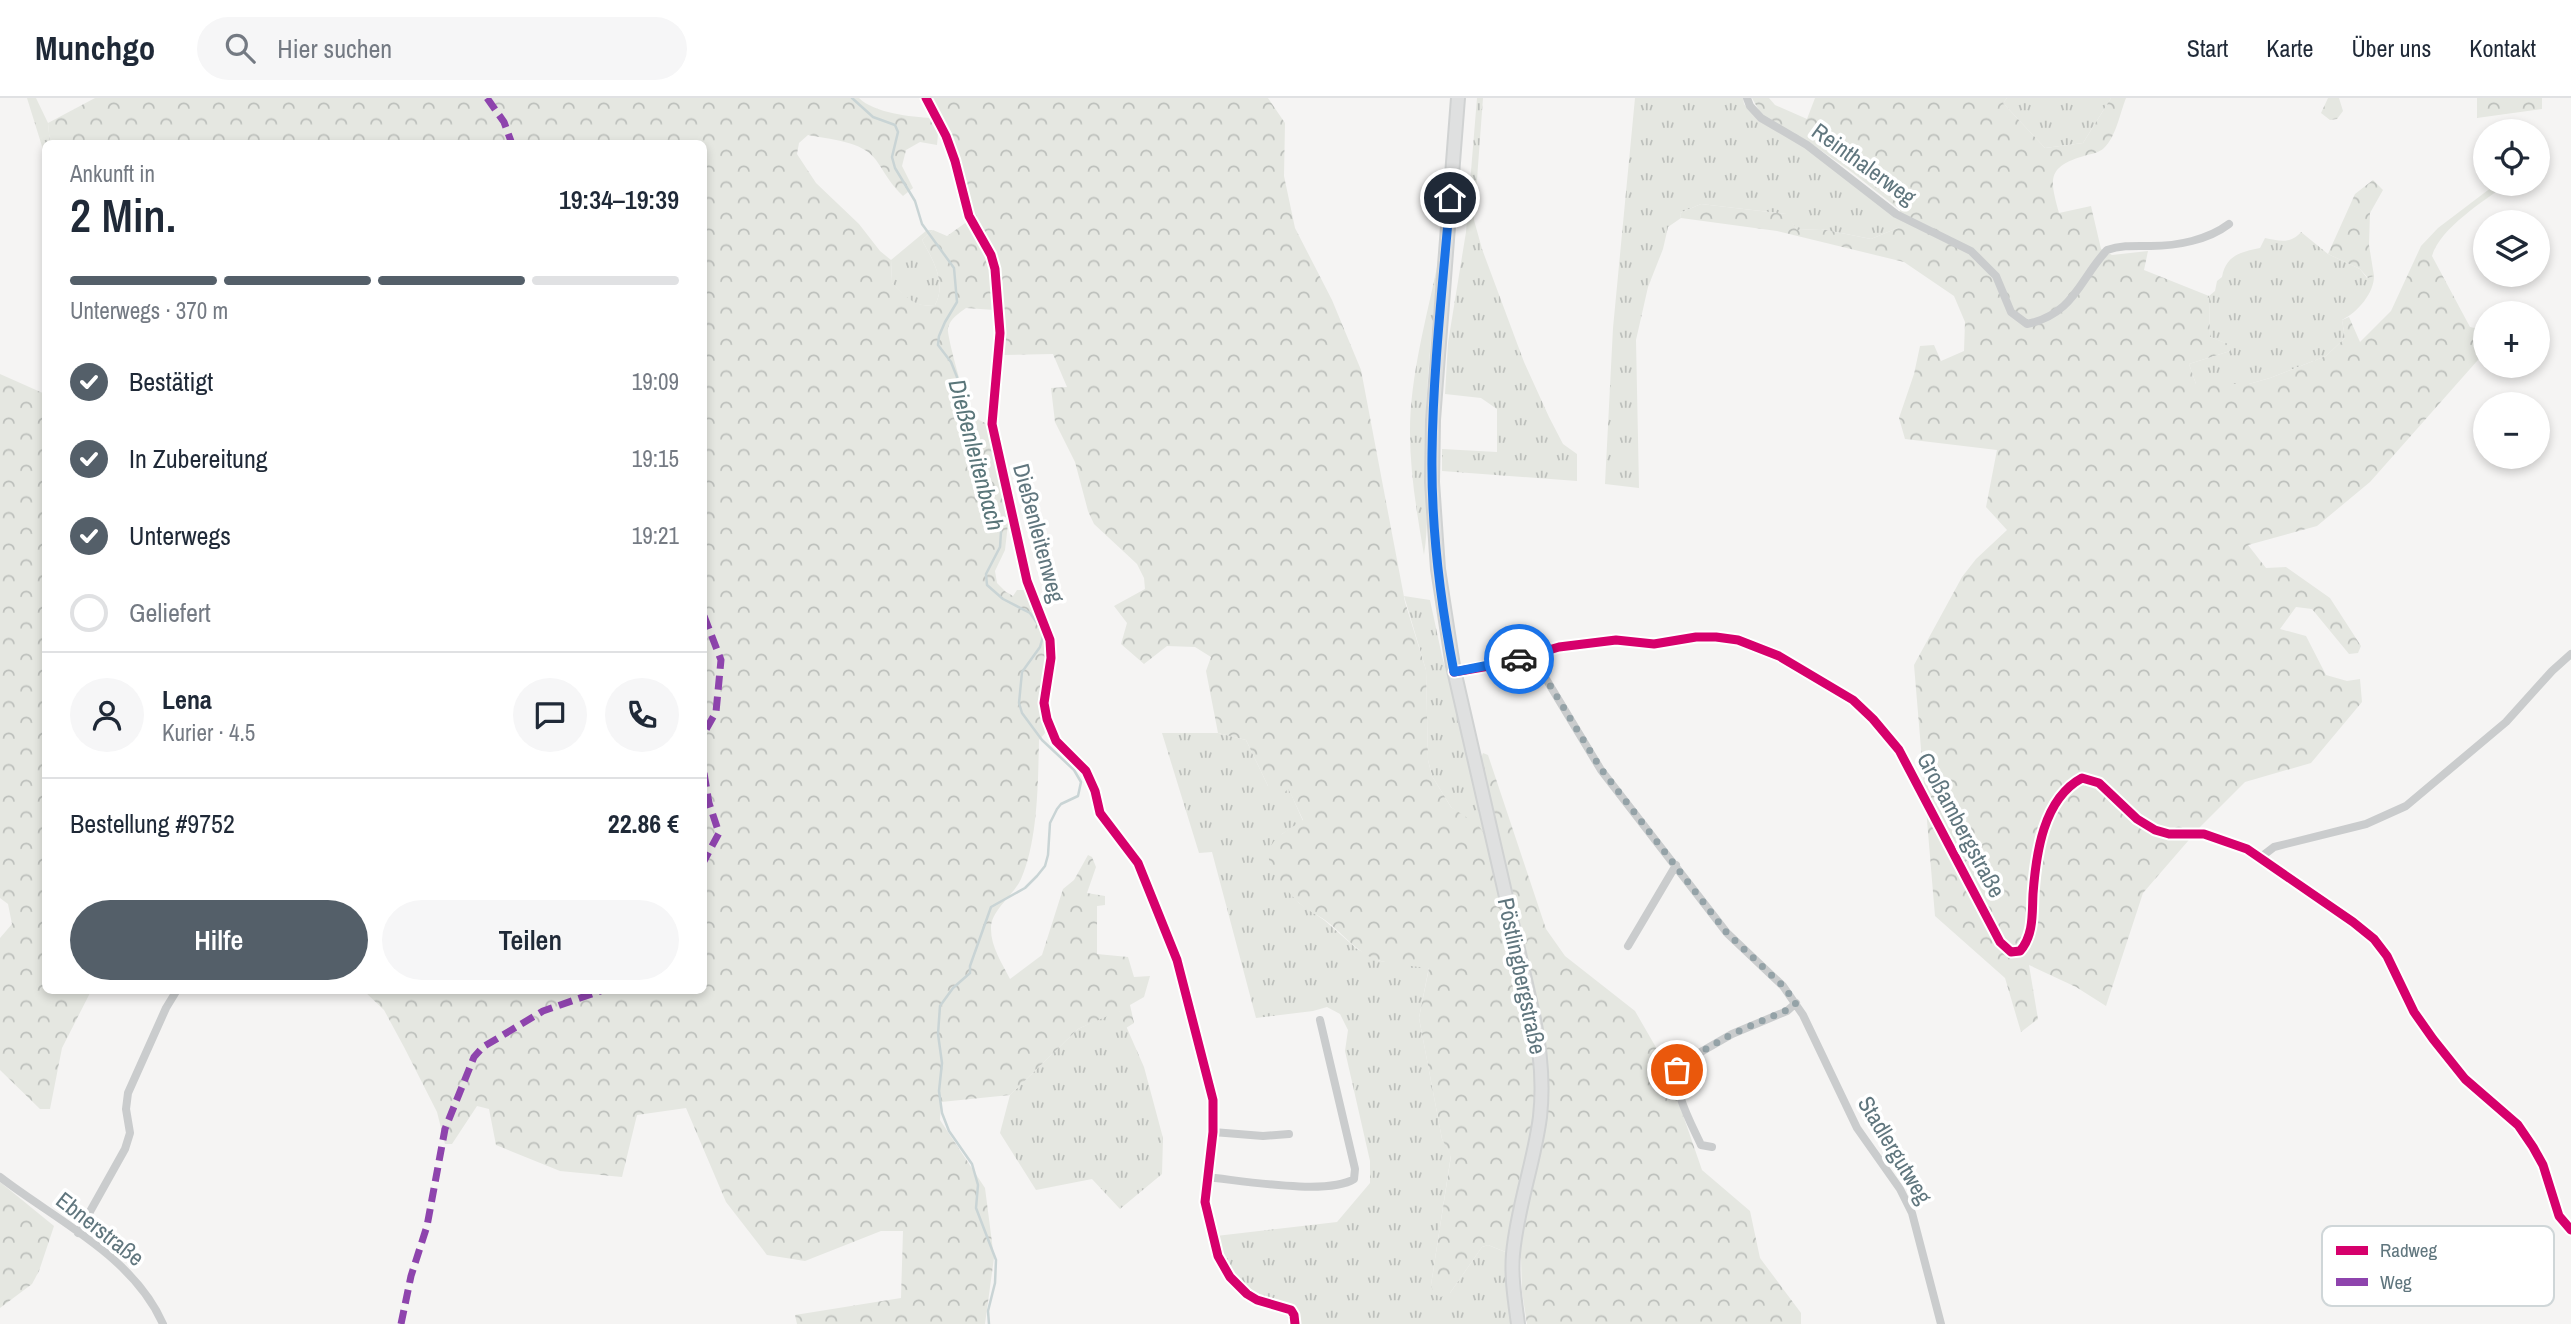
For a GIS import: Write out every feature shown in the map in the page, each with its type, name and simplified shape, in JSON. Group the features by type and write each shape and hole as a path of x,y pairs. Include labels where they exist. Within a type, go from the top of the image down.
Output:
{"main road":[{"name":"Pöstlingbergstraße","path":"1458,98 1432,454 1438,569 1454,672 1532,1010 1540,1056 1540,1116 1512,1258 1518,1324"}],"street":[{"name":"Dießenleitenweg","path":"926,98 946,136 969,216 991,255 995,269 1000,333 992,425 1027,581 1049,640 1051,658 1044,707 1047,719 1056,741 1088,774 1100,813 1138,863 1179,967 1214,1107 1205,1202 1214,1246 1224,1268 1237,1286 1250,1296 1291,1310 1295,1324"},
{"name":"Reinthalerweg","path":"1747,98 1750,106 1761,118 1807,145 1896,214 1971,251 1996,276 2011,312 2027,324 2051,316 2074,297 2107,250 2196,240 2217,233 2229,225"},
{"name":"Großambergstraße","path":"1454,672 1501,664 1559,647 1623,640 1654,644 1696,637 1717,637 1738,640 1764,650 1835,688 1863,709 1899,750 2000,942 2011,952 2020,951 2029,933 2036,863 2047,824 2059,800 2072,784 2082,778 2099,783 2137,819 2155,830 2169,834 2215,836 2261,857"},
{"name":"Stadlergutweg","path":"1531,654 1593,758 1727,933 1783,986 1796,1003 1819,1045 1857,1128 1900,1189 1912,1213 1941,1324"},
{"path":"2571,654 2552,671 2507,722 2406,806 2374,822 2274,847 2261,857 2353,922 2382,948 2414,1012 2433,1039 2465,1079 2518,1125 2533,1147 2543,1165 2559,1216 2571,1230"},
{"path":"1628,946 1676,865"},
{"path":"78,1233 125,1149 130,1133 126,1109 128,1093 175,994"},
{"path":"1712,1147 1701,1145 1686,1109 1676,1077 1680,1064 1732,1034 1787,1010 1796,1003"},
{"path":"1206,1177 1307,1186 1342,1184 1354,1180 1355,1169 1321,1020"},
{"path":"1213,1132 1263,1136 1289,1134"},
{"name":"Ebnerstraße","path":"0,1177 114,1260 138,1282 163,1324"}],"green space":[{"path":"27,98 36,98 48,123 50,140 42,140 42,146"},
{"path":"95,98 859,98 883,111 932,118 938,134 937,145 920,142 906,150 902,166 913,188 903,196 876,160 854,145 808,135 799,143 797,154 816,183 859,224 880,251 891,260 892,283 911,300 922,305 935,305 938,297 940,288 937,272 922,240 933,230 947,236 968,221 992,269 995,310 966,308 955,316 948,333 968,407 979,420 989,425 1009,515 1005,550 995,571 997,583 1013,596 1017,590 1024,590 1046,640 1040,705 1045,733 1039,740 1036,811 1031,847 1018,885 994,916 991,929 993,942 1010,979 1042,955 1063,889 1074,880 1088,855 1092,857 1096,867 1087,893 1105,896 1105,905 1097,906 1097,954 1128,957 1134,977 1150,976 1144,997 1130,1005 1134,1023 1126,1028 1119,1011 1078,1029 1010,1095 941,1102 940,1120 985,1188 994,1258 985,1324 797,1324 795,1315 901,1298 903,1231 881,1231 805,1261 767,1255 726,1202 686,1108 637,1115 622,1177 560,1171 496,1145 489,1109 477,1106 452,1144 445,1144 437,1112 404,1047 384,1010 367,994 707,994 707,140 50,140 48,123"},
{"path":"929,98 1268,98 1285,123 1284,176 1295,228 1332,300 1361,370 1405,602 1426,670 1428,760 1432,776 1451,807 1478,825 1486,836 1497,840 1499,834 1481,758 1483,753 1488,755 1546,929 1565,956 1635,1011 1665,1063 1702,1170 1750,1211 1760,1258 1801,1313 1801,1324 1527,1324 1521,1258 1488,1245 1482,1247 1450,1293 1441,1297 1434,1294 1431,1285 1451,1156 1442,1139 1419,1018 1429,968 1387,962 1365,954 1325,920 1301,905 1279,880 1269,859 1273,842 1303,820 1288,788 1283,795 1268,786 1246,740 1218,733 1206,671 1211,657 1195,647 1167,646 1144,664 1121,644 1127,623 1114,606 1145,589 1144,578 1137,564 1094,524 1088,511 1075,462 1055,422 1051,388 1067,387 1053,354 1003,355 998,269 974,218"},
{"path":"1477,98 1483,98 1474,220 1524,362 1563,444 1577,454 1577,481 1442,471 1442,449 1497,452 1497,409 1481,398 1445,394 1448,343 1466,232"},
{"path":"1635,98 1743,98 1744,104 1759,121 1806,147 1900,219 1900,227 1871,239 1821,229 1797,230 1786,214 1701,204 1680,213 1681,218 1668,227 1663,249 1648,287 1636,340 1639,488 1605,484 1613,328"},
{"path":"1752,98 1769,98 1775,105 1807,119 1815,98 2007,98 2003,103 2045,148 2083,143 2111,98 2126,98 2115,131 2104,148 2072,160 2057,170 2053,183 2056,202 2059,213 2091,206 2101,249 2112,255 2148,251 2144,270 2209,296 2210,337 2231,345 2230,351 2189,364 2196,384 2249,384 2326,356 2345,338 2342,320 2349,317 2360,342 2391,311 2421,246 2438,228 2480,196 2490,196 2453,225 2432,256 2470,327 2473,328 2473,366 2370,482 2317,526 2248,545 2266,568 2286,567 2330,598 2361,646 2358,653 2349,654 2312,609 2296,607 2280,629 2306,636 2326,675 2347,681 2360,679 2362,702 2311,763 2245,782 2201,826 2143,893 2106,1006 2076,987 2029,965 2038,1019 2021,1032 2005,978 1935,916 1914,665 1962,577 1976,559 2007,530 1986,507 1997,450 1905,439 1899,418 1920,346 1934,345 1941,361 1964,351 1965,322 1954,296 1904,262 1777,231 1681,218 1680,213 1701,204 1787,214 1797,230 1821,229 1871,239 1900,227 1900,210 1809,142 1762,116"},
{"path":"2007,98 2111,98 2083,143 2045,148 2003,103"},
{"path":"2328,98 2339,98 2343,111 2337,119 2330,120 2321,113"},
{"path":"2477,98 2542,98 2542,109 2477,118"},
{"path":"2373,180 2383,190 2370,213 2369,245 2374,276 2368,278 2360,269 2328,254 2355,194"},
{"path":"927,230 933,230 922,240 937,272 940,288 935,305 927,306 910,301 892,283 891,260"},
{"path":"2301,232 2328,254 2360,269 2367,278 2374,276 2364,301 2342,320 2345,338 2326,356 2270,378 2249,384 2196,384 2189,364 2230,351 2230,345 2210,337 2209,296 2215,291 2217,281 2222,277 2227,264 2241,253 2260,248 2265,238 2289,240"},
{"path":"1438,262 1428,374 1424,555 1410,447 1411,411 1420,346"},
{"path":"0,374 42,393 42,994 89,994 62,1048 50,1109 40,1109 0,1070 0,938 12,924 8,904 0,898"},
{"path":"1404,596 1430,600 1486,836 1451,807 1432,776 1428,760 1426,670"},
{"path":"1162,733 1218,733 1246,740 1268,786 1288,787 1303,821 1282,834 1270,864 1299,903 1324,920 1357,949 1380,961 1429,967 1419,1018 1442,1139 1451,1155 1431,1285 1450,1293 1482,1247 1488,1245 1508,1253 1507,1288 1512,1324 1297,1324 1285,1309 1247,1288 1232,1272 1216,1236 1337,1222 1370,1183 1370,1161 1345,1051 1348,1030 1340,1014 1327,1007 1256,1018 1212,852 1199,853"},
{"path":"1119,1010 1144,1067 1163,1138 1162,1174 1120,1209 1092,1179 1036,1190 1000,1133 1010,1095 1078,1029"},
{"path":"0,1182 54,1226 32,1284 0,1308"}],"waterway":[{"name":"Dießenleitenbach","path":"852,98 873,117 895,125 898,132 892,157 895,168 915,201 922,224 954,268 957,302 945,322 938,345 951,362 957,377 957,387 976,436 978,475 1001,532 1000,547 986,574 987,585 1003,599 1030,613 1044,633 1040,647 1022,672 1019,703 1022,713 1042,740 1074,770 1081,782 1078,796 1061,804 1050,823 1045,866 1025,888 991,907 970,966 970,973 953,988 940,1006 938,1034 942,1063 939,1091 942,1113 949,1131 972,1164 978,1185 976,1208 996,1260 995,1283 988,1311 989,1324"}],"marked path":[{"path":"487,98 504,122 511,140"},
{"path":"707,624 721,660 716,712 707,728"},
{"path":"707,791 719,833 707,855"},
{"path":"401,1324 411,1276 427,1226 445,1129 474,1057 483,1047 543,1011 592,994"}],"cycle path":[{"path":"926,98 946,136 969,216 991,255 995,269 1000,333 992,424 1027,581 1050,640 1051,658 1044,703 1047,719 1056,741 1086,771 1095,791 1100,813 1138,863 1177,960 1213,1100 1213,1132 1205,1202 1218,1256 1230,1277 1247,1294 1257,1300 1291,1310 1295,1324"},
{"path":"1454,672 1501,664 1559,647 1616,640 1654,644 1696,637 1716,637 1738,640 1779,656 1853,700 1899,750 2000,942 2011,952 2020,951 2030,931 2036,862 2050,813 2058,799 2082,778 2099,783 2137,819 2155,830 2169,834 2204,834 2247,849 2374,939 2387,956 2414,1012 2433,1039 2465,1079 2518,1125 2533,1147 2543,1165 2559,1216 2571,1230"}],"way so far":[{"path":"1519,659 1531,654 1601,769 1727,933 1783,986 1796,1003 1787,1010 1732,1034 1680,1064 1677,1070"}],"route":[{"path":"1450,198 1432,454 1434,525 1444,617 1454,672 1519,659"}]}
